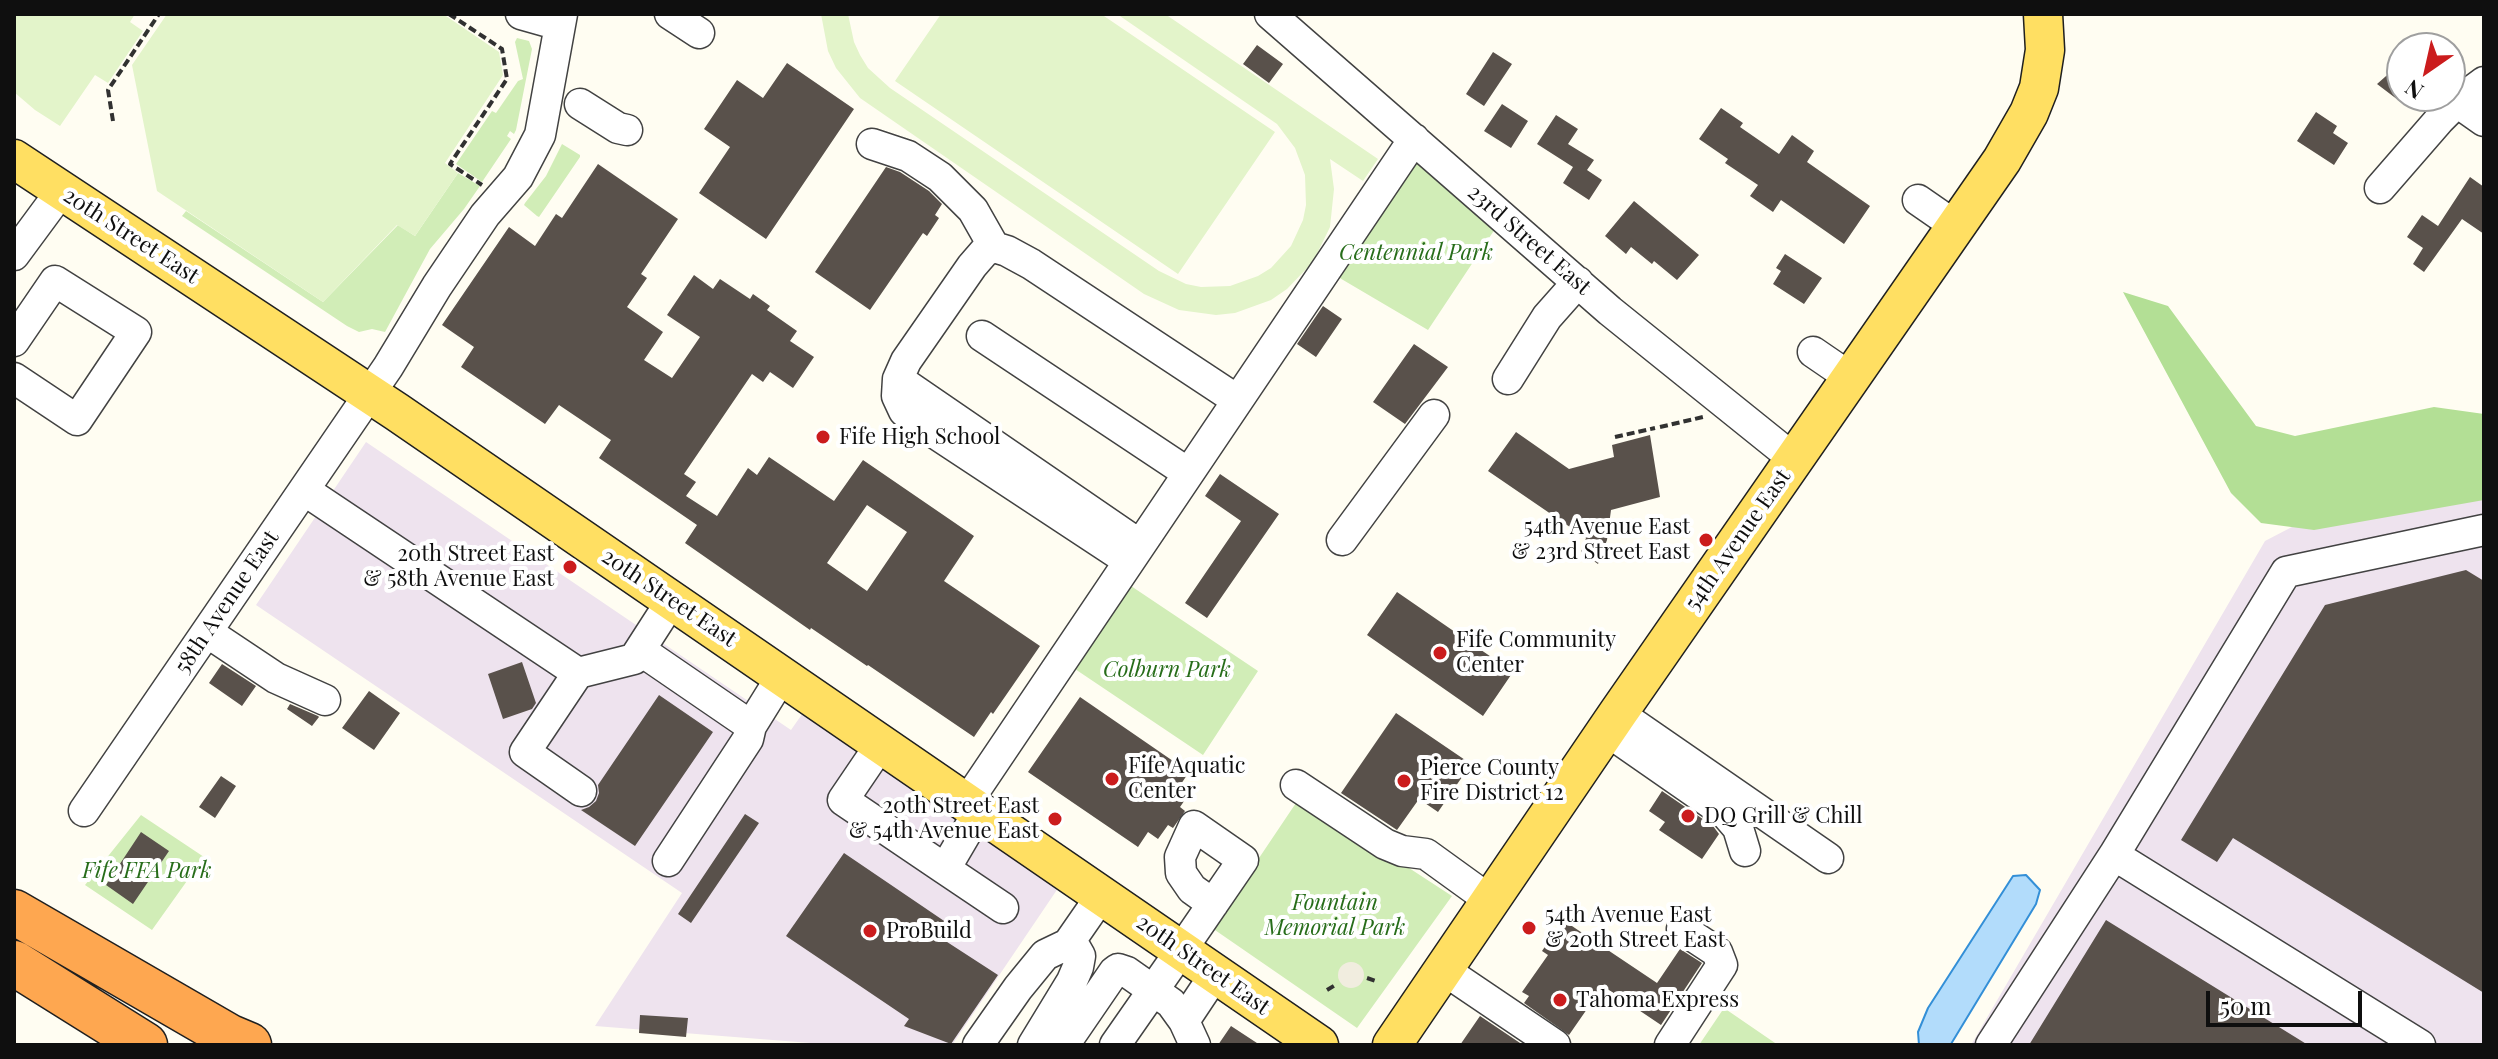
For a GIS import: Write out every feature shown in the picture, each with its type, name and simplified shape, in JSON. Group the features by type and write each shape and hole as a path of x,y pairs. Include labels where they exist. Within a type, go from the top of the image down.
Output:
{"highway":[{"path":"14,912 249,1045"},
{"path":"14,963 145,1045"}],"main road":[{"name":"54th Avenue East","path":"1403,1041 1444,970 1612,722 2002,160 2035,99 2045,50 2044,18"},
{"name":"20th Street East","path":"14,159 370,393 1319,1045"}],"street":[{"path":"521,14 561,20"},
{"path":"670,14 699,33"},
{"name":"23rd Street East","path":"1270,14 1578,282 1730,410 1794,459"},
{"name":"58th Avenue East","path":"84,811 370,393 461,249 518,177 535,148 543,125 561,20"},
{"path":"2466,95 2484,82"},
{"path":"580,104 613,126 627,130"},
{"path":"2466,108 2484,121"},
{"path":"2380,188 2448,112"},
{"path":"945,869 973,807 1135,553 1414,139"},
{"path":"872,144 908,156 940,177 973,210 994,247"},
{"path":"14,255 62,190"},
{"path":"1918,200 1957,227"},
{"path":"1135,553 898,379 906,361 972,266 985,251 994,247 1031,264 1237,400"},
{"path":"14,341 55,281 136,332 77,420 14,378"},
{"path":"1508,379 1547,317 1578,282"},
{"path":"982,336 1188,473"},
{"path":"1813,352 1851,378"},
{"path":"1342,540 1434,415"},
{"path":"304,490 578,673"},
{"path":"1991,1045 2114,855 2286,572 2484,530"},
{"path":"581,791 525,752 578,673 634,659 672,600"},
{"path":"207,632 276,678 325,700"},
{"path":"640,650 751,726"},
{"path":"668,861 748,739 751,726 782,676"},
{"path":"1612,722 1725,813 1738,828 1745,851"},
{"path":"1612,722 1828,858"},
{"path":"881,744 843,800 1003,908"},
{"path":"1296,785 1385,844 1402,851 1426,854 1491,901"},
{"path":"1115,1045 1154,990 1213,904 1243,860 1194,826 1180,857 1181,873 1192,889 1213,904"},
{"path":"2114,855 2420,1045"},
{"path":"978,1045 1045,955 1068,944 1102,895"},
{"path":"1670,1045 1722,965 1717,952 1682,929"},
{"path":"1033,1045 1078,967 1080,956 1068,944"},
{"path":"1064,1045 1118,969 1171,1003 1190,1033"},
{"path":"1444,970 1555,1045"},
{"path":"1190,1033 1216,973"}],"path":[{"path":"113,121 108,90 159,14"},
{"path":"449,14 502,49 507,79 450,164 484,187"},
{"path":"1615,437 1705,417"},
{"path":"1367,978 1376,981"},
{"path":"1327,990 1337,984"}],"shaded area":[{"path":"366,442 791,730 814,697 1069,872 952,1045 836,1045 595,1026 682,893 256,605"},
{"path":"2434,453 2484,472 2484,1045 1971,1045 2265,541"},
{"path":"1351,962 1360,966 1364,975 1360,984 1351,988 1342,984 1338,975 1342,966"}],"green space":[{"path":"14,14 135,14 130,22 143,31 108,83 95,75 60,126 14,92"},
{"path":"167,14 443,14 499,52 503,75 445,163 458,173 415,236 397,225 323,302 157,191 132,65"},
{"path":"821,14 848,14 860,55 868,68 890,88 1159,271 1186,284 1230,286 1271,268 1291,246 1303,220 1305,175 1295,148 1277,124 1117,14 1165,14 1378,159 1363,181 1330,159 1334,189 1330,227 1313,262 1287,289 1271,300 1235,313 1216,315 1179,310 1144,294 860,98 836,68 828,51"},
{"path":"941,14 1101,14 1275,132 1178,274 895,81"},
{"path":"517,38 529,41 532,49 516,130 514,134 510,131 507,136 511,139 482,182 456,164 492,111 496,113 518,81 523,79 515,42"},
{"path":"562,144 580,157 539,217 524,205 546,176"},
{"name":"Centennial Park","path":"1419,154 1495,229 1428,330 1338,277"},
{"path":"458,173 480,186 430,249 385,332 372,329 359,332 347,326 182,216 186,211 323,302 398,225 415,236"},
{"path":"2123,292 2168,306 2256,426 2295,436 2434,407 2484,414 2484,500 2314,530 2261,523 2231,493"},
{"name":"Colburn Park","path":"1131,586 1258,671 1203,755 1075,669"},
{"name":"Fountain Memorial Park","path":"1300,797 1452,896 1357,1028 1212,928"},
{"name":"Fife FFA Park","path":"141,815 204,857 152,930 85,885"},
{"path":"1724,1008 1778,1045 1699,1045"}],"water":[{"path":"2026,875 2040,890 2036,904 1951,1044 1919,1045 1918,1032 1928,1008 2013,876"}],"building":[{"path":"1257,45 1283,64 1269,83 1243,64"},
{"path":"1493,52 1512,64 1484,106 1466,94"},
{"path":"787,63 854,109 766,239 699,193 730,147 704,129 737,80 763,98"},
{"path":"2386,76 2386,91 2377,84"},
{"path":"1502,104 1528,121 1511,148 1484,131"},
{"path":"1721,108 1743,123 1740,127 1779,154 1792,135 1814,151 1807,162 1870,206 1844,244 1781,200 1773,212 1750,196 1758,185 1725,163 1728,159 1699,139"},
{"path":"2316,112 2337,126 2333,133 2348,143 2334,165 2297,141"},
{"path":"1556,115 1578,129 1568,144 1594,160 1587,170 1602,180 1589,200 1563,183 1573,167 1537,144"},
{"path":"598,164 678,219 641,274 647,278 627,307 663,332 644,360 672,378 700,337 667,315 694,275 713,289 720,279 750,299 753,294 770,306 767,310 797,331 790,341 814,357 793,388 770,372 763,382 752,374 684,474 696,482 686,496 717,516 748,468 757,475 769,457 834,501 863,460 974,536 944,581 1040,646 974,737 810,630 685,543 697,525 599,458 611,440 559,405 545,424 461,367 474,347 442,325 509,227 535,246 556,214 562,218","holes":["867,505 907,532 867,591 827,563"]},
{"path":"886,167 900,172 929,191 942,204 935,215 939,218 927,236 923,233 870,310 815,272"},
{"path":"2470,177 2484,187 2484,234 2462,219 2424,272 2413,264 2423,248 2407,237 2422,215 2438,226"},
{"path":"1634,201 1699,255 1677,280 1631,247 1626,254 1605,236"},
{"path":"1785,254 1822,278 1804,304 1773,284 1781,271 1776,268"},
{"path":"1323,306 1342,319 1316,357 1297,344"},
{"path":"1414,344 1448,367 1405,424 1373,402"},
{"path":"1516,432 1569,469 1614,457 1612,445 1650,435 1660,497 1611,510 1607,540 1598,564 1581,552 1586,538 1488,471"},
{"path":"1220,474 1279,514 1207,618 1185,603 1241,521 1205,496"},
{"path":"2466,570 2484,581 2484,993 2233,838 2217,862 2181,840 2325,605"},
{"name":"Fife Community Center","path":"1397,592 1513,672 1483,716 1367,635"},
{"path":"522,662 536,703 532,709 503,719 488,674"},
{"path":"222,664 256,686 242,706 209,683"},
{"path":"369,691 400,713 374,750 342,728"},
{"path":"659,695 713,732 635,846 581,810 596,801 598,785"},
{"name":"Fife Aquatic Center","path":"1080,697 1189,772 1179,787 1189,794 1180,807 1185,811 1173,828 1168,825 1158,839 1148,832 1138,847 1028,772"},
{"path":"290,704 319,717 312,726 287,709"},
{"name":"Pierce County Fire District 12","path":"1396,713 1471,764 1438,812 1419,799 1397,830 1341,793"},
{"path":"221,776 236,786 215,818 199,807"},
{"name":"DQ Grill & Chill","path":"1662,791 1713,826 1719,834 1702,859 1659,830 1665,822 1649,811"},
{"path":"745,814 759,823 691,923 678,914"},
{"path":"141,832 169,851 133,904 106,885"},
{"name":"ProBuild","path":"844,853 953,927 944,940 998,975 951,1044 904,1026 909,1019 786,936"},
{"path":"1563,920 1657,983 1680,949 1702,963 1661,1025 1603,986 1569,1035 1524,1003 1529,996 1522,992 1548,955 1542,951"},
{"path":"2106,920 2308,1045 2029,1045"},
{"path":"640,1015 688,1018 686,1037 639,1033"},
{"path":"1480,1016 1523,1045 1460,1045"},
{"path":"1231,1026 1260,1045 1218,1045"}],"place":[{"name":"Fife High School","path":"823,437"},
{"name":"54th Avenue East & 23rd Street East","path":"1706,540"},
{"name":"20th Street East & 58th Avenue East","path":"570,567"},
{"name":"Fife Community Center","path":"1440,653"},
{"name":"Fife Aquatic Center","path":"1112,779"},
{"name":"Pierce County Fire District 12","path":"1404,781"},
{"name":"DQ Grill & Chill","path":"1688,816"},
{"name":"20th Street East & 54th Avenue East","path":"1055,819"},
{"name":"54th Avenue East & 20th Street East","path":"1529,928"},
{"name":"ProBuild","path":"870,931"},
{"name":"Tahoma Express","path":"1560,1000"}]}
